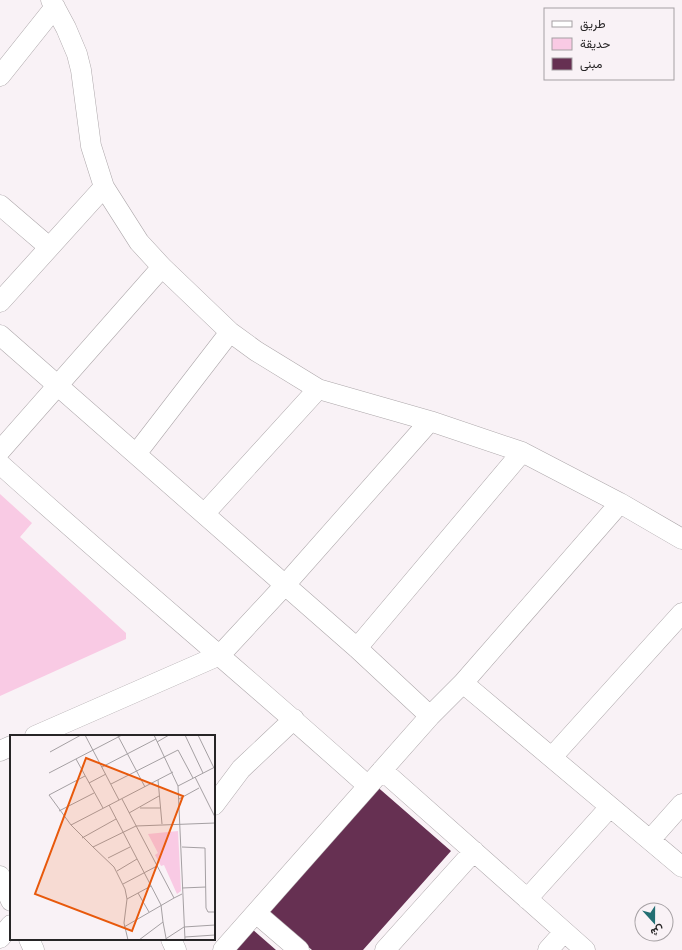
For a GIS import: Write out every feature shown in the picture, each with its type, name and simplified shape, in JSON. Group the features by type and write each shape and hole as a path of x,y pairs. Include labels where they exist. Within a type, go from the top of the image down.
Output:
{"street":[{"path":"0,76 53,4 66,28 77,54 81,70 91,146 104,187 139,242 162,267 230,332 256,351 318,389 430,421 522,452 620,503 682,539"},
{"path":"0,302 104,187"},
{"path":"0,205 49,247"},
{"path":"0,451 162,267"},
{"path":"136,454 230,332"},
{"path":"0,335 205,513 357,648 430,716"},
{"path":"205,513 318,389"},
{"path":"40,735 69,729 220,655 285,585 430,421"},
{"path":"357,648 522,452"},
{"path":"0,464 68,525 294,719 368,786"},
{"path":"223,950 430,716 463,683 620,503"},
{"path":"552,757 682,613"},
{"path":"463,683 682,867"},
{"path":"215,804 241,769 294,719"},
{"path":"0,751 10,746"},
{"path":"215,780 241,769"},
{"path":"382,770 585,950"},
{"path":"650,840 682,804"},
{"path":"527,899 610,807"},
{"path":"385,950 474,851"},
{"path":"0,876 10,898"},
{"path":"256,913 299,950"},
{"path":"0,938 10,926"},
{"path":"548,950 564,932"},
{"path":"29,940 34,950"},
{"path":"171,940 176,950"}],"green space":[{"path":"0,494 32,523 20,537 126,633 126,639 0,696"}],"building":[{"path":"374,784 451,851 363,950 312,950 264,908"},
{"path":"252,929 276,950 233,950"}]}
